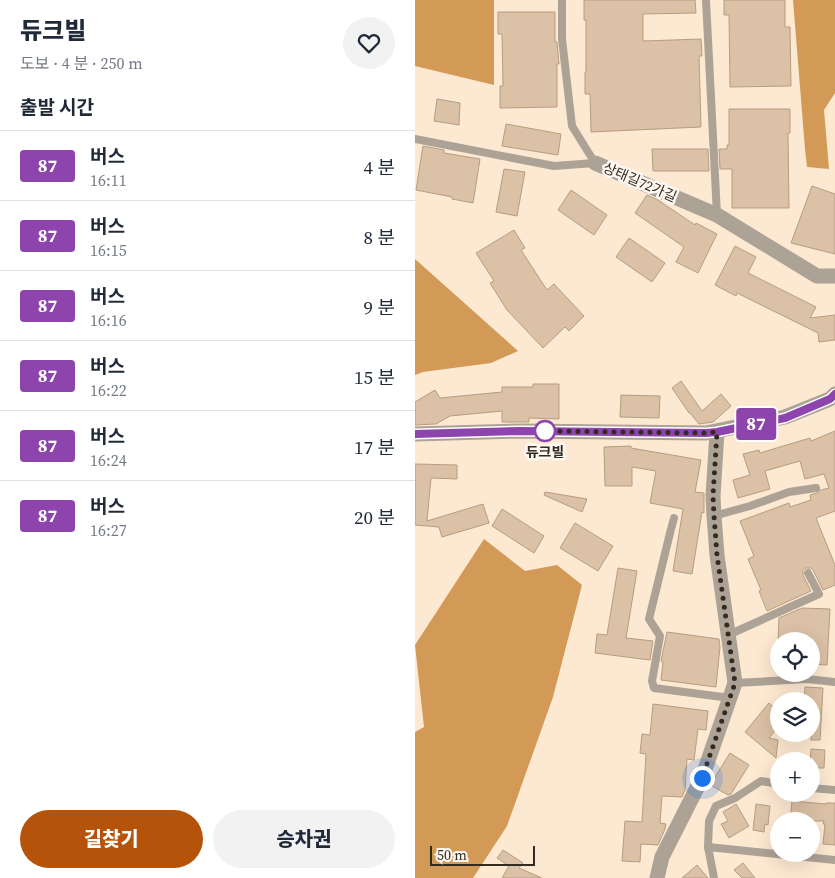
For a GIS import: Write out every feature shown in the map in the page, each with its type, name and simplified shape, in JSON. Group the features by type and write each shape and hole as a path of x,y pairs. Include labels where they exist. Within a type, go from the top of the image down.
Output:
{"street":[{"name":"상태길72가길","path":"595,163 717,215 817,276 835,276"},
{"path":"415,434 521,431 717,432 785,418 830,399 835,394"},
{"path":"657,878 662,857 702,778 732,690 728,635 717,555 714,516 713,496 717,432"}],"lane":[{"name":"상태길72가길","path":"562,0 562,39 572,126 595,163"},
{"path":"706,0 717,215"},
{"path":"415,139 554,166 595,163"},
{"path":"714,516 751,506 789,492 816,488"},
{"path":"674,518 649,619 660,636 652,681 654,688 732,690 807,679 835,682"},
{"path":"728,635 819,594 808,573"},
{"path":"714,878 708,847 709,821 716,806 735,798 761,781 770,782"},
{"path":"820,789 835,790"},
{"path":"708,847 835,860"}],"shaded area":[{"path":"415,0 494,0 494,85 415,66"},
{"path":"793,0 835,0 835,93 824,110 829,169 807,167"},
{"path":"415,259 518,351 491,363 423,372 415,375"},
{"path":"484,539 525,571 557,565 582,585 553,697 507,826 473,878 415,878 415,732 424,727 415,645"}],"building":[{"path":"584,0 695,0 696,13 643,14 643,41 701,39 702,56 699,56 701,127 591,132 590,94 585,94 586,20 584,20"},
{"path":"724,0 785,0 785,27 790,27 791,86 730,87 729,15 724,15"},
{"path":"498,12 555,12 555,42 557,42 559,64 557,64 557,107 500,108 500,86 503,86 502,34 498,34"},
{"path":"437,99 460,103 459,125 434,121"},
{"path":"729,109 790,109 790,133 788,133 789,208 732,208 732,169 720,169 719,149 727,149 727,145 729,145"},
{"path":"506,124 561,134 558,155 502,146"},
{"path":"423,146 444,150 444,153 480,159 473,203 416,190"},
{"path":"652,149 708,149 709,171 653,171"},
{"path":"504,169 525,172 517,216 496,212"},
{"path":"812,186 835,194 835,254 791,243"},
{"path":"571,190 607,215 594,235 558,210"},
{"path":"647,195 658,200 695,225 696,223 717,234 698,273 676,262 684,247 635,213"},
{"path":"514,230 525,248 521,250 547,290 554,284 584,316 569,331 565,327 543,348 507,310 490,283 494,281 476,253"},
{"path":"629,238 665,263 652,282 616,257"},
{"path":"735,246 756,257 748,273 816,307 810,318 835,315 835,340 819,342 818,333 737,293 736,296 715,285"},
{"path":"681,381 702,411 721,394 731,406 713,422 699,424 672,388"},
{"path":"533,384 559,384 559,419 529,418 529,422 502,422 502,411 450,416 436,424 415,425 415,402 435,390 440,398 502,392 502,387 533,387"},
{"path":"621,395 660,396 659,418 620,417"},
{"path":"835,431 835,511 816,518 835,565 835,585 823,590 813,570 806,568 803,570 803,575 811,591 767,611 759,591 761,590 748,559 754,556 740,521 789,503 790,507 811,500 810,495 829,488 824,474 805,479 800,461 765,471 770,489 738,498 733,480 750,475 743,454 759,450 760,453 810,438 811,441"},
{"path":"631,446 631,448 701,460 695,492 704,493 704,513 702,512 692,574 673,571 683,509 650,503 656,471 632,467 632,486 605,486 604,447"},
{"path":"415,464 457,465 457,479 431,478 427,521 483,504 489,523 442,537 439,527 415,525"},
{"path":"545,492 587,499 582,512 544,495"},
{"path":"502,509 544,536 534,553 492,526"},
{"path":"575,523 613,546 598,571 560,548"},
{"path":"618,568 637,571 626,638 653,641 650,660 595,653 597,634 607,635"},
{"path":"802,608 830,609 827,665 820,665 820,632 778,632 779,618"},
{"path":"667,632 719,639 716,687 661,680 663,662 661,661"},
{"path":"805,687 823,688 820,740 820,692 805,692"},
{"path":"769,703 769,738 770,742 778,742 777,752 770,753 745,732"},
{"path":"653,704 708,711 706,730 698,729 694,760 687,759 685,790 682,797 662,796 660,823 666,824 658,845 641,844 640,862 622,861 625,821 642,822 646,754 640,753 642,734 650,735"},
{"path":"811,749 825,750 824,768 820,768 820,752 811,752"},
{"path":"730,753 749,765 731,794 728,795 710,785"},
{"path":"792,802 835,803 835,845 823,844 825,824 823,824 824,821 820,821 820,812 791,812"},
{"path":"736,804 749,826 729,838 721,824 728,821 723,812"},
{"path":"756,804 770,806 768,825 765,824 764,832 753,830"},
{"path":"503,850 523,863 519,868 542,878 502,878 509,866 497,858"},
{"path":"743,863 755,878 742,878 734,870"},
{"path":"697,865 708,878 682,878"}],"bus line":[{"name":"87","path":"415,434 521,431 717,432 785,418 830,399 835,394"}],"place":[{"name":"듀크빌","path":"545,431"}],"route":[{"path":"545,431 539,431 717,432 713,496 714,516 717,555 735,683 702,778"}]}
